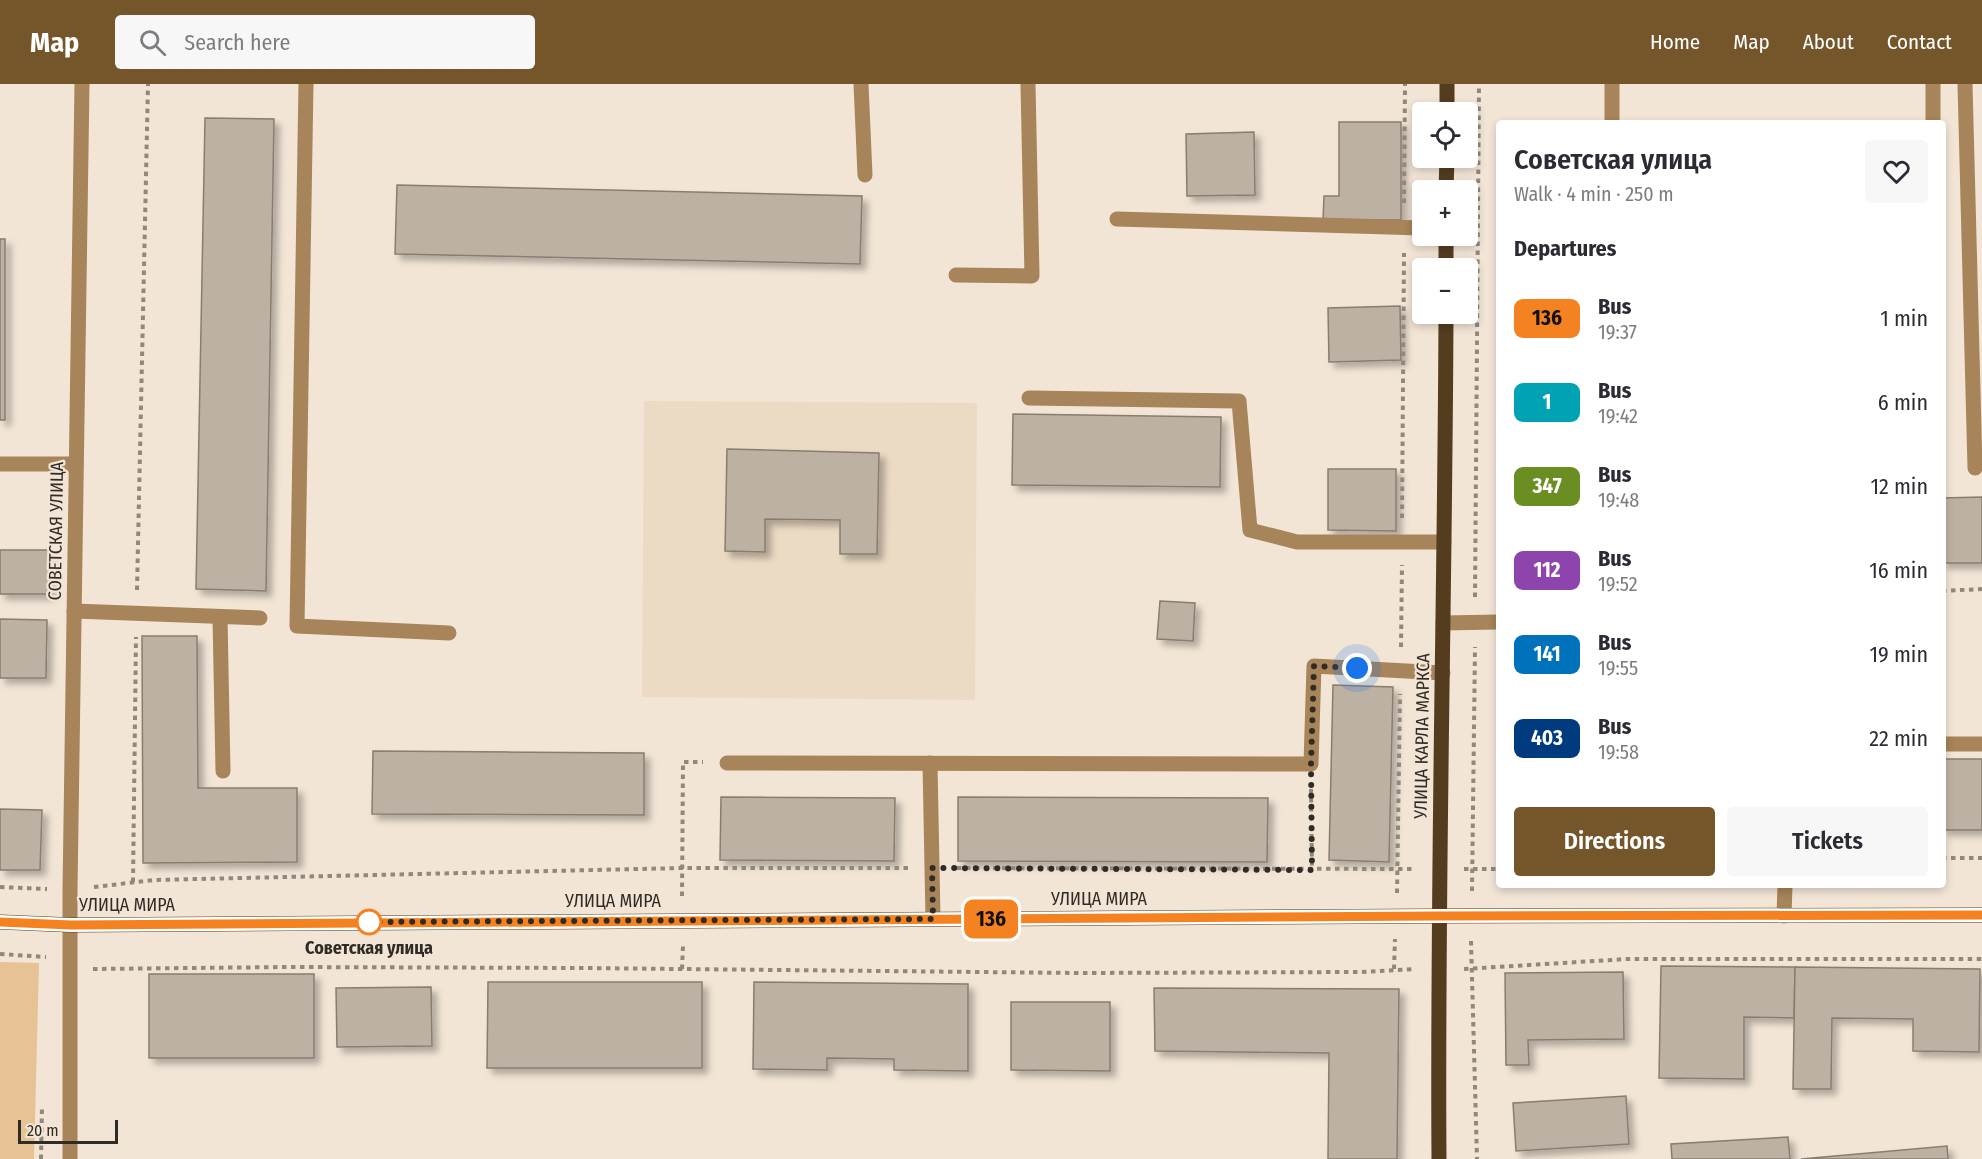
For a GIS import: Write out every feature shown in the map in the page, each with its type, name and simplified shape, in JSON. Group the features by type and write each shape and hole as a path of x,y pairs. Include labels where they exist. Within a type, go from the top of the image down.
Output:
{"main road":[{"path":"1447,84 1447,102"},
{"name":"УЛИЦА КАРЛА МАРКСА","path":"1439,1159 1438,969 1446,324"},
{"name":"УЛИЦА МИРА","path":"0,922 71,925 1439,916 1982,915"}],"street":[{"name":"СОВЕТСКАЯ УЛИЦА","path":"70,1159 70,889 82,84"},
{"path":"306,84 297,626 449,633"},
{"path":"861,84 865,175"},
{"path":"956,275 1032,276 1028,84"},
{"path":"1612,84 1612,120"},
{"path":"1933,84 1933,120"},
{"path":"1965,84 1975,468"},
{"path":"1117,219 1412,228"},
{"path":"1029,398 1239,401 1250,530 1297,542 1444,542"},
{"path":"0,464 76,464"},
{"path":"74,611 260,618"},
{"path":"220,617 223,771"},
{"path":"1443,623 1496,622"},
{"path":"727,763 1311,764 1314,666 1443,672"},
{"path":"1946,744 1982,744"},
{"path":"930,763 933,919"},
{"path":"1784,916 1785,888"}],"path":[{"path":"133,882 148,84"},
{"path":"1946,591 1982,589"},
{"path":"682,969 683,762 727,763"},
{"path":"1311,764 1312,870"},
{"path":"1946,858 1982,858"},
{"path":"0,887 70,889 154,880 682,868 1496,869"},
{"path":"0,954 46,956 46,970 287,967 1079,974 1360,972 1627,959 1982,958"},
{"path":"41,1159 43,1100"}],"shaded area":[{"path":"644,401 977,403 975,700 642,697"},
{"path":"0,962 39,963 34,1159 0,1159"}],"building":[{"path":"205,118 274,119 266,591 196,589"},
{"path":"1339,122 1401,122 1401,220 1323,220 1324,196 1339,196"},
{"path":"1254,132 1255,195 1187,196 1186,134"},
{"path":"397,185 862,196 860,264 395,254"},
{"path":"0,239 5,239 5,420 0,420"},
{"path":"1400,306 1401,360 1329,362 1328,308"},
{"path":"1013,414 1221,417 1220,487 1012,485"},
{"path":"727,449 879,453 877,554 840,554 840,520 765,519 765,552 725,551"},
{"path":"1328,469 1396,469 1396,531 1328,530"},
{"path":"1982,497 1982,563 1946,563 1946,498"},
{"path":"0,550 50,550 49,594 0,594"},
{"path":"1160,601 1195,603 1193,641 1157,639"},
{"path":"0,619 47,620 46,678 0,678"},
{"path":"142,636 197,636 198,788 297,788 297,862 143,863"},
{"path":"1333,685 1393,687 1389,862 1329,860"},
{"path":"373,751 644,753 644,815 372,814"},
{"path":"1946,759 1982,759 1982,830 1946,830"},
{"path":"721,797 895,798 894,861 720,860"},
{"path":"958,797 1268,798 1267,862 958,861"},
{"path":"0,809 42,810 40,870 0,870"},
{"path":"1661,966 1795,967 1794,1018 1744,1017 1744,1079 1659,1078"},
{"path":"1795,967 1980,969 1979,1052 1913,1051 1913,1019 1832,1018 1831,1089 1793,1089"},
{"path":"1623,972 1624,1039 1528,1040 1529,1065 1506,1065 1505,973"},
{"path":"149,974 314,974 314,1058 149,1058"},
{"path":"488,982 702,982 702,1068 487,1068"},
{"path":"754,982 968,984 968,1071 894,1070 894,1059 827,1058 827,1070 753,1069"},
{"path":"431,987 432,1046 337,1047 336,988"},
{"path":"1154,988 1399,989 1397,1159 1328,1159 1329,1053 1155,1051"},
{"path":"1011,1002 1110,1002 1110,1071 1011,1070"},
{"path":"1626,1096 1629,1144 1516,1151 1513,1103"},
{"path":"1788,1137 1790,1159 1672,1159 1671,1144"},
{"path":"1947,1146 1948,1159 1801,1159"}],"bus line":[{"name":"136","path":"0,922 71,925 576,920 1982,915"}],"place":[{"name":"Советская улица","path":"369,922"}],"route":[{"path":"369,922 933,919 932,868 1312,870 1311,764 1314,666 1357,668"}]}
